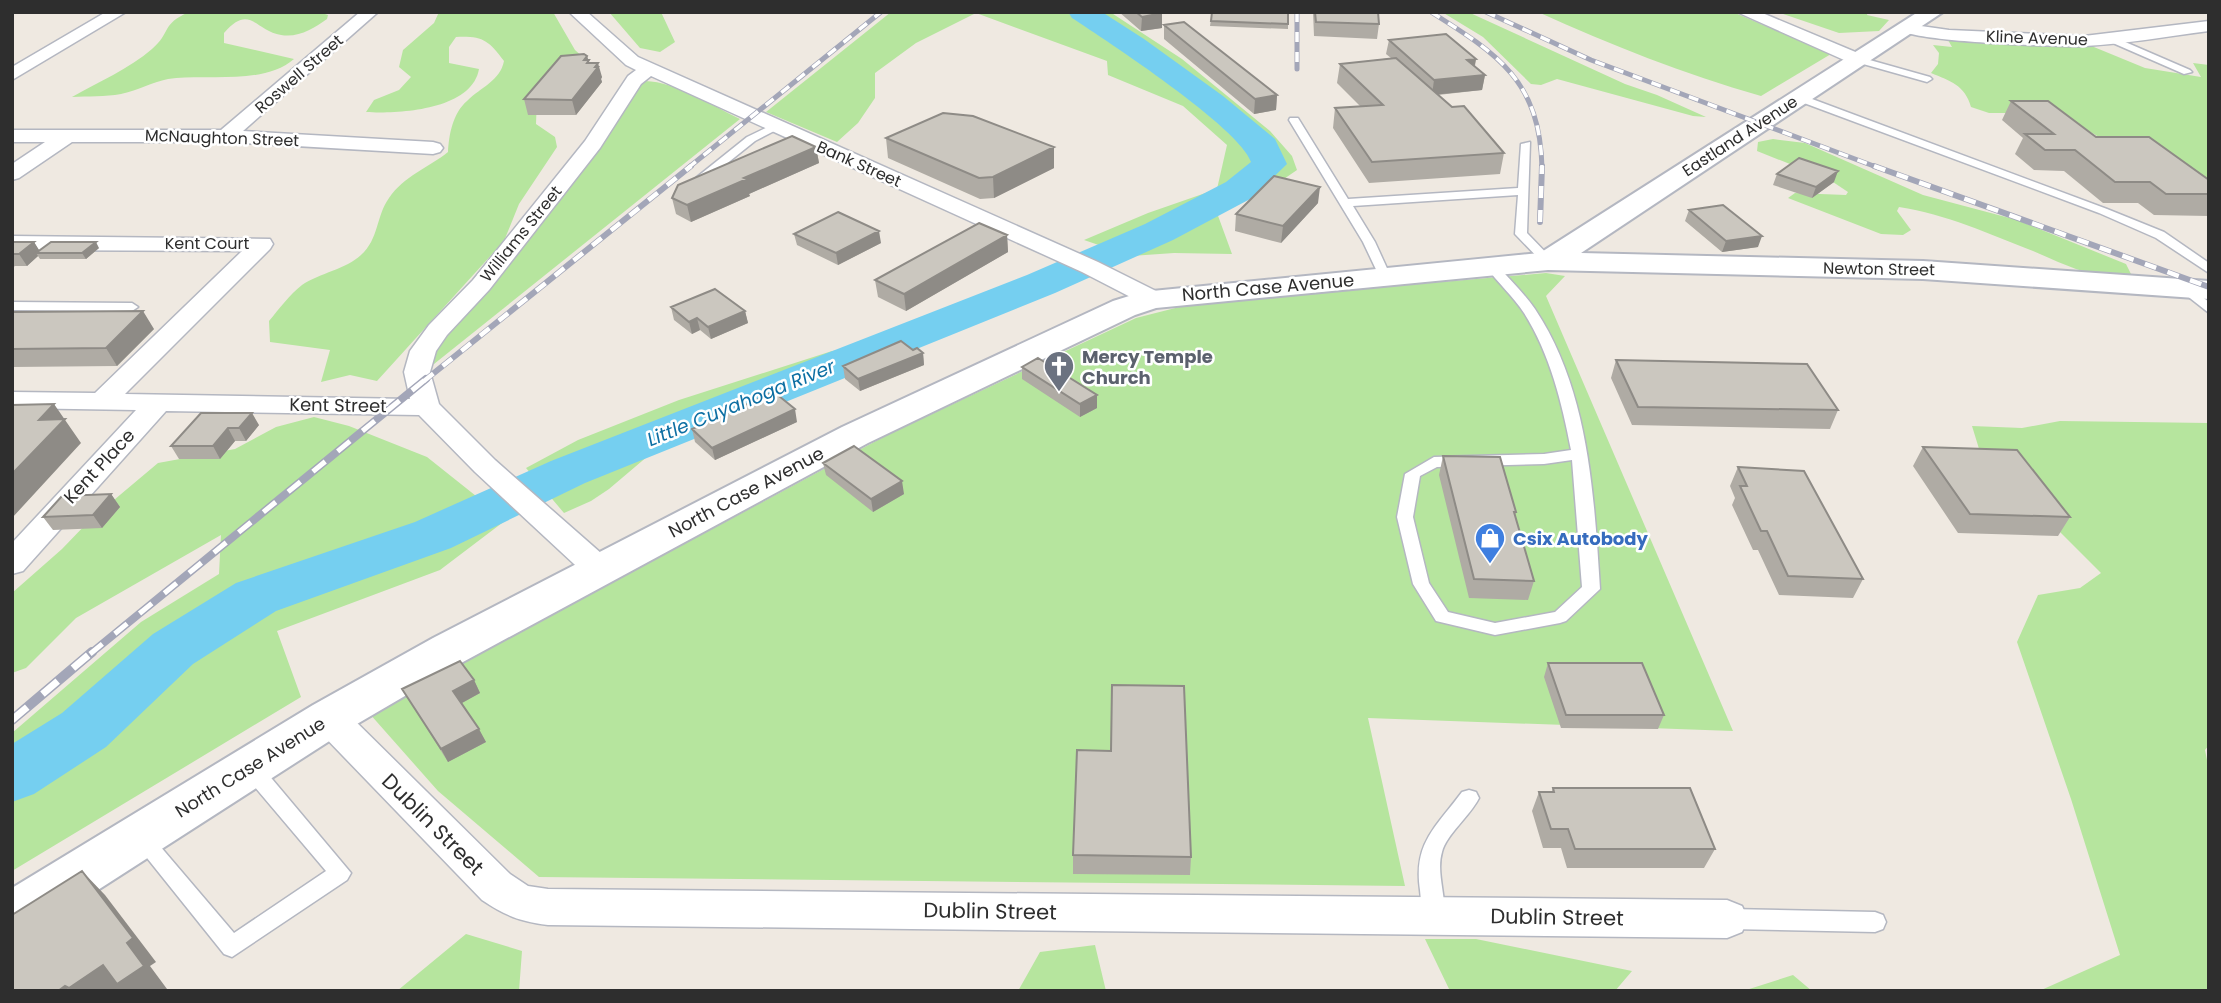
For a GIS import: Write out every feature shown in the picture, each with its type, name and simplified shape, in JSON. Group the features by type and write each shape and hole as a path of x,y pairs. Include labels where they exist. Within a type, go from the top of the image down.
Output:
{"street":[{"path":"12,75 118,12"},
{"name":"Roswell Street","path":"226,136 370,12"},
{"name":"Bank Street","path":"577,12 619,52 649,69 1108,276 1153,299"},
{"path":"1745,12 1859,60"},
{"name":"Eastland Avenue","path":"1548,261 1933,12"},
{"name":"Kline Avenue","path":"1907,29 1949,35 2070,41 2209,26"},
{"name":"Williams Street","path":"426,407 417,372 423,351 438,330 481,285 593,144 634,80 649,69"},
{"name":"McNaughton Street","path":"12,136 226,136 433,148"},
{"path":"12,174 67,136"},
{"name":"Kent Court","path":"12,243 262,244 103,401"},
{"name":"North Case Avenue","path":"12,916 329,718 599,569 855,435 1124,309 1153,299 1548,261"},
{"name":"Newton Street","path":"1548,261 1923,270 2197,289"},
{"name":"Kent Street","path":"12,400 426,407"},
{"name":"Kent Place","path":"12,563 159,402"},
{"path":"426,407 485,466 599,569"},
{"name":"Dublin Street","path":"329,718 496,887 520,902 548,907 1727,919"}],"lane":[{"path":"2109,38 2187,72"},
{"path":"1859,60 1927,79"},
{"path":"1800,98 2104,211 2160,236 2209,269"},
{"path":"1294,120 1369,242 1385,277"},
{"path":"684,193 751,139 776,126"},
{"path":"1526,144 1521,233 1548,261"},
{"path":"1345,203 1524,191"},
{"path":"1492,267 1532,315 1550,351 1571,413 1579,454 1587,496 1591,589 1560,617 1495,629 1442,617 1421,584 1405,517 1413,474 1434,462 1544,459 1579,454"},
{"path":"2197,289 2209,309"},
{"path":"12,306 132,307"},
{"path":"139,836 232,947 340,873 250,767"},
{"path":"1434,916 1428,874 1432,847 1469,798"},
{"path":"1727,919 1875,922"}],"green space":[{"path":"189,12 319,12 328,15 327,19 306,32 288,36 272,33 247,19 233,24 224,33 224,43 294,59 267,73 168,79 121,94 72,97 143,56 158,43 174,21"},
{"path":"439,12 553,12 575,50 584,58 537,97 536,124 555,137 557,147 519,204 504,241 377,381 350,375 321,382 330,350 270,342 269,321 302,285 348,264 367,249 389,198 409,178 448,152 451,131 458,112 499,74 502,68 504,61 489,44 473,37 456,37 449,47 449,63 479,69 473,83 463,93 432,107 397,112 366,112 374,100 399,90 411,77 399,67 403,50 434,23"},
{"path":"609,12 661,12 675,42 660,52 640,48"},
{"path":"891,12 1110,12 1182,59 1270,131 1292,156 1297,170 1278,183 1217,213 1232,254 1174,253 1131,256 1084,240 1148,213 1217,189 1227,145 1183,106 1108,75 1107,61 976,13 916,43 875,73 875,98 858,123 837,142 766,112"},
{"path":"1442,12 1468,12 1625,84 1706,117 1693,116 1557,79 1541,85 1531,84 1483,37"},
{"path":"1538,12 1733,12 1831,54 1761,96 1648,58"},
{"path":"1777,12 1868,12 1867,15 1889,20 1879,31 1839,33"},
{"path":"1948,40 2089,45 2145,68 2201,77 2193,63 2209,65 2209,205 2068,118 2028,113 1989,113 1971,107 1961,89 1931,73 1938,64 1939,53 1933,45 1952,47"},
{"path":"645,81 669,85 740,119 434,364 433,355 584,162 638,85"},
{"path":"1773,139 1805,143 1923,195 2017,220 2126,264 2131,274 2105,275 2081,270 1967,225 1934,214 1899,207 1897,211 1911,230 1903,235 1881,234 1788,198 1795,193 1846,195 1848,192 1830,180 1757,151 1758,142"},
{"path":"1546,273 1565,276 1546,296 1733,731 1368,718 1405,886 539,877 438,791 369,713 889,434 1136,318 1195,303"},
{"path":"873,348 871,355 655,450 609,489 591,501 564,513 526,468 578,440 679,400 832,351"},
{"path":"314,417 349,426 427,457 476,496 502,523 440,570 277,631 301,697 12,871 12,733 141,622 219,574 221,535 76,618 26,668 12,673 12,593 89,521 158,463 235,449 276,427"},
{"path":"2060,421 2209,423 2209,745 2205,750 2209,770 2209,991 2039,991 2120,955 2071,799 2017,642 2038,595 2080,588 2101,573 1980,452 1972,426 2022,428"},
{"path":"466,934 522,951 519,991 397,991"},
{"path":"1425,939 1476,939 1632,971 1615,991 1450,991"},
{"path":"1095,945 1106,991 1018,991 1040,952"},
{"path":"1793,975 1812,991 1743,991"}],"building":[{"path":"1136,12 1161,12 1162,13 1142,17"},
{"path":"1212,12 1288,12 1288,24 1211,21"},
{"path":"1315,12 1378,12 1379,24 1316,22"},
{"path":"1184,22 1277,95 1255,99 1164,25"},
{"path":"1446,34 1476,59 1467,60 1485,75 1434,80 1389,40"},
{"path":"561,56 587,56 584,60 589,60 587,63 598,63 595,67 598,67 572,100 524,99"},
{"path":"1396,58 1452,107 1464,106 1504,153 1372,162 1335,108 1383,105 1340,64"},
{"path":"2011,101 2048,101 2096,137 2149,137 2209,180 2209,194 2166,194 2150,182 2115,182 2075,150 2045,150 2025,134 2054,134"},
{"path":"943,113 973,116 1054,147 993,177 979,178 886,138"},
{"path":"792,136 816,147 687,205 672,198 678,185"},
{"path":"1799,158 1838,171 1816,187 1777,174"},
{"path":"1274,176 1320,187 1283,226 1236,214"},
{"path":"1723,205 1762,236 1726,241 1689,210"},
{"path":"838,212 879,231 836,253 794,234"},
{"path":"979,223 1007,235 904,294 875,280"},
{"path":"12,242 34,242 19,254 12,254"},
{"path":"51,242 96,242 82,253 36,253"},
{"path":"715,289 745,311 708,327 697,318 689,322 671,307"},
{"path":"143,311 106,348 12,349 12,312"},
{"path":"901,341 913,350 917,348 923,353 858,379 843,366"},
{"path":"1038,358 1097,395 1080,404 1022,367"},
{"path":"1616,360 1807,364 1838,410 1638,407"},
{"path":"774,392 795,409 712,448 692,429"},
{"path":"54,404 39,420 65,419 12,474 12,405"},
{"path":"201,413 252,413 239,428 228,428 213,446 171,446"},
{"path":"854,446 902,481 871,499 823,463"},
{"path":"1923,447 2017,450 2070,517 1970,514"},
{"name":"Csix Autobody","path":"1443,456 1500,457 1534,581 1474,579"},
{"path":"1738,467 1804,471 1863,579 1788,576 1767,531 1761,531 1740,486 1747,486"},
{"path":"111,494 93,515 43,517 62,496"},
{"path":"460,661 474,680 453,691 479,729 441,749 402,689"},
{"path":"1548,663 1642,663 1664,715 1566,715"},
{"path":"1112,685 1184,686 1191,857 1073,855 1077,750 1111,751"},
{"path":"1553,788 1690,788 1715,849 1575,849 1568,829 1551,829 1539,792 1554,792"},
{"path":"82,871 133,938 127,943 144,966 117,984 103,965 69,988 65,986 58,991 12,991 12,915"}],"waterway":[{"name":"Little Cuyahoga River","path":"12,776 84,730 173,649 256,597 433,535 568,472 1041,284 1159,232 1239,190 1269,164 1263,146 1212,103 1134,45 1082,12"}],"railway":[{"path":"688,168 881,12"},
{"path":"1297,12 1297,69"},
{"path":"1431,12 1495,57 1524,92 1539,138 1542,167"},
{"path":"1486,12 1591,60 1879,168"},
{"path":"424,381 691,166"},
{"path":"1874,166 2209,287"},
{"path":"1540,222 1542,167"},
{"path":"90,654 426,379"},
{"path":"12,720 92,652"}],"place":[{"name":"Mercy Temple Church","path":"1059,393"},
{"name":"Csix Autobody","path":"1490,565"}]}
